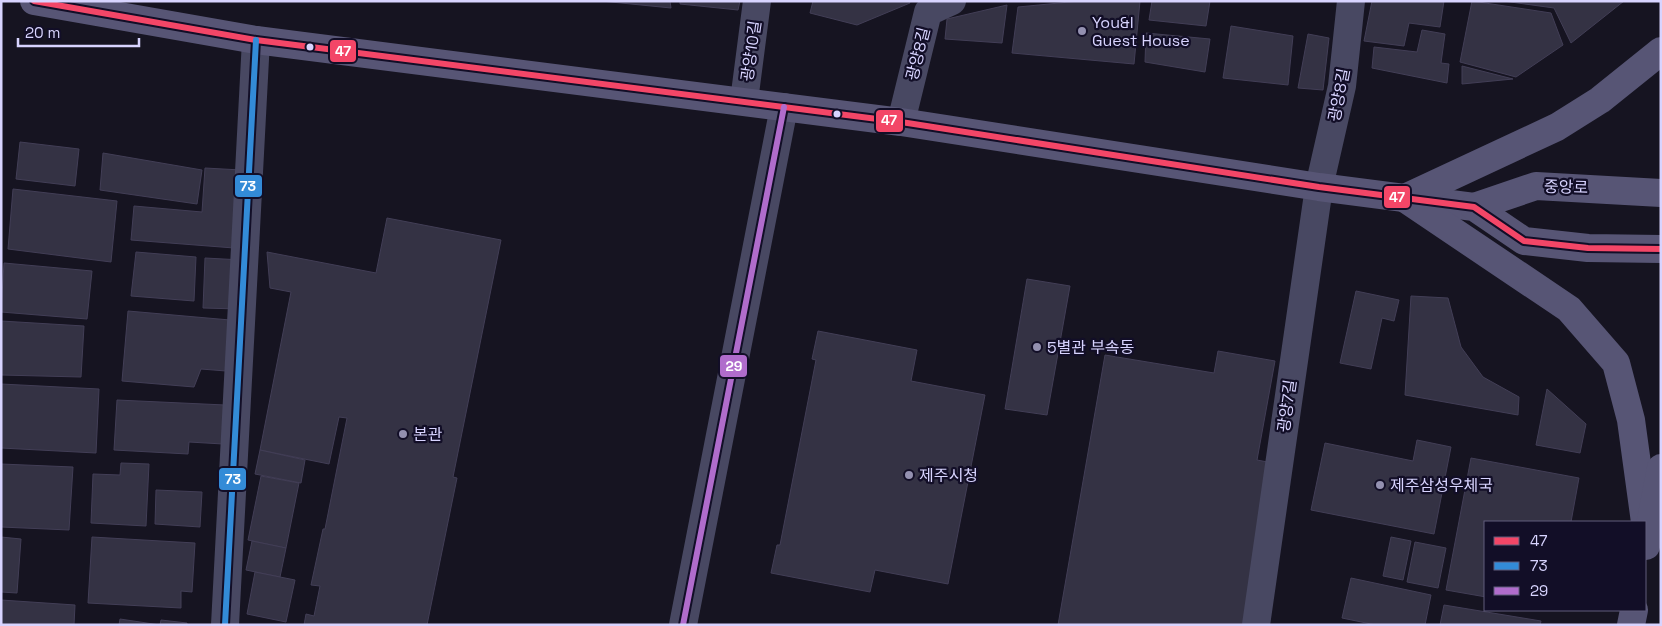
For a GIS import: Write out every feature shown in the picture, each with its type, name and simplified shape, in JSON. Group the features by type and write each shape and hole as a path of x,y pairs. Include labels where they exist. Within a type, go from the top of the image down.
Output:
{"main road":[{"name":"중앙로","path":"34,1 256,40 901,122 1319,187 1474,207 1524,240 1588,248 1661,249"},
{"path":"1404,197 1557,128 1600,100 1661,51"},
{"name":"중앙로","path":"1474,207 1536,186 1661,193"},
{"path":"1404,197 1568,309 1616,363 1631,420 1644,521"},
{"path":"1647,529 1661,468"},
{"path":"1647,532 1661,511"},
{"path":"1631,625 1634,611"}],"street":[{"name":"광양10길","path":"744,101 757,1"},
{"name":"광양8길","path":"901,122 928,12 952,1"},
{"name":"광양8길","path":"1319,187 1342,86 1351,1"},
{"path":"225,625 256,40"},
{"path":"683,625 784,106"},
{"name":"광양7길","path":"1256,625 1319,187"}],"building":[{"path":"601,1 670,1 671,8"},
{"path":"680,1 740,1 738,10 680,4"},
{"path":"813,1 909,1 910,3 857,25 810,13"},
{"path":"1080,1 1140,1 1134,64 1012,53 1018,7"},
{"path":"1152,1 1210,1 1206,26 1149,20"},
{"path":"1372,1 1444,1 1440,27 1409,23 1404,46 1364,41"},
{"path":"1472,1 1551,13 1563,45 1516,77 1460,62"},
{"path":"1503,1 1624,1 1571,43 1554,8"},
{"path":"1007,5 1002,43 945,39 947,19"},
{"path":"1231,26 1293,36 1288,85 1223,78"},
{"path":"1422,30 1445,34 1441,63 1449,64 1447,83 1372,68 1374,47 1417,52"},
{"path":"1146,33 1210,39 1205,72 1145,62"},
{"path":"1308,34 1329,38 1323,90 1298,88"},
{"path":"1462,66 1513,79 1462,84"},
{"path":"20,142 79,149 75,186 16,179"},
{"path":"103,153 202,170 197,204 100,190"},
{"path":"205,168 241,170 234,248 131,240 134,206 202,212"},
{"path":"13,189 117,201 111,262 8,249"},
{"name":"본관","path":"387,218 501,240 453,477 457,478 427,625 304,625 306,614 314,616 320,586 311,585 323,529 325,529 347,418 339,417 329,464 260,450 291,292 270,288 267,252 376,273"},
{"path":"136,252 196,257 194,301 131,296"},
{"path":"205,258 242,260 239,309 203,308"},
{"path":"4,263 92,271 87,319 1,312"},
{"name":"5별관 부속동","path":"1027,279 1070,286 1047,415 1005,409"},
{"path":"1356,291 1399,300 1394,321 1382,318 1371,369 1340,363"},
{"path":"1411,296 1448,298 1461,347 1483,377 1519,397 1518,415 1405,395"},
{"path":"128,311 230,320 226,371 201,369 194,387 122,381"},
{"path":"1,321 84,326 81,377 1,375"},
{"path":"818,331 917,350 911,381 985,395 948,584 875,570 870,592 771,573 777,545 780,545 816,360 812,359"},
{"path":"1218,351 1275,361 1257,460 1273,463 1245,625 1058,625 1105,355 1214,373"},
{"path":"1,384 99,389 96,453 1,448"},
{"path":"1547,389 1586,424 1580,453 1536,445"},
{"path":"117,400 225,405 223,444 189,442 188,454 114,450"},
{"name":"제주삼성우체국","path":"1417,440 1451,447 1434,534 1311,510 1325,443 1413,461"},
{"path":"260,450 305,460 301,483 255,474"},
{"path":"1471,458 1579,478 1571,521 1484,521 1484,597 1446,590"},
{"path":"121,463 149,464 146,526 91,523 93,474 120,475"},
{"path":"1,464 73,467 69,530 1,527"},
{"path":"261,476 299,483 286,548 248,540"},
{"path":"156,490 202,492 200,527 155,524"},
{"path":"1,537 21,539 17,593 1,592"},
{"path":"92,537 195,543 192,592 181,591 181,608 88,603"},
{"path":"1391,537 1411,541 1403,580 1383,576"},
{"path":"252,541 286,548 280,577 246,570"},
{"path":"1415,542 1446,548 1438,588 1407,582"},
{"path":"255,572 295,580 286,622 247,614"},
{"path":"1351,578 1431,595 1425,625 1376,625 1342,618"},
{"path":"1,600 75,605 74,625 1,625"},
{"path":"1444,605 1541,621 1540,625 1440,625"},
{"path":"120,619 160,625 119,625"},
{"path":"161,620 187,623 187,625 160,625"}],"transit line":[{"name":"47","path":"34,1 256,40 901,122 1319,187 1474,207 1524,241 1588,248 1661,249"},
{"name":"73","path":"225,625 256,40"},
{"name":"29","path":"683,625 784,107"}],"place":[{"name":"You&I Guest House","path":"1082,31"},
{"name":"5별관 부속동","path":"1037,347"},
{"name":"본관","path":"403,434"},
{"name":"제주시청","path":"909,475"},
{"name":"제주삼성우체국","path":"1380,485"}]}
